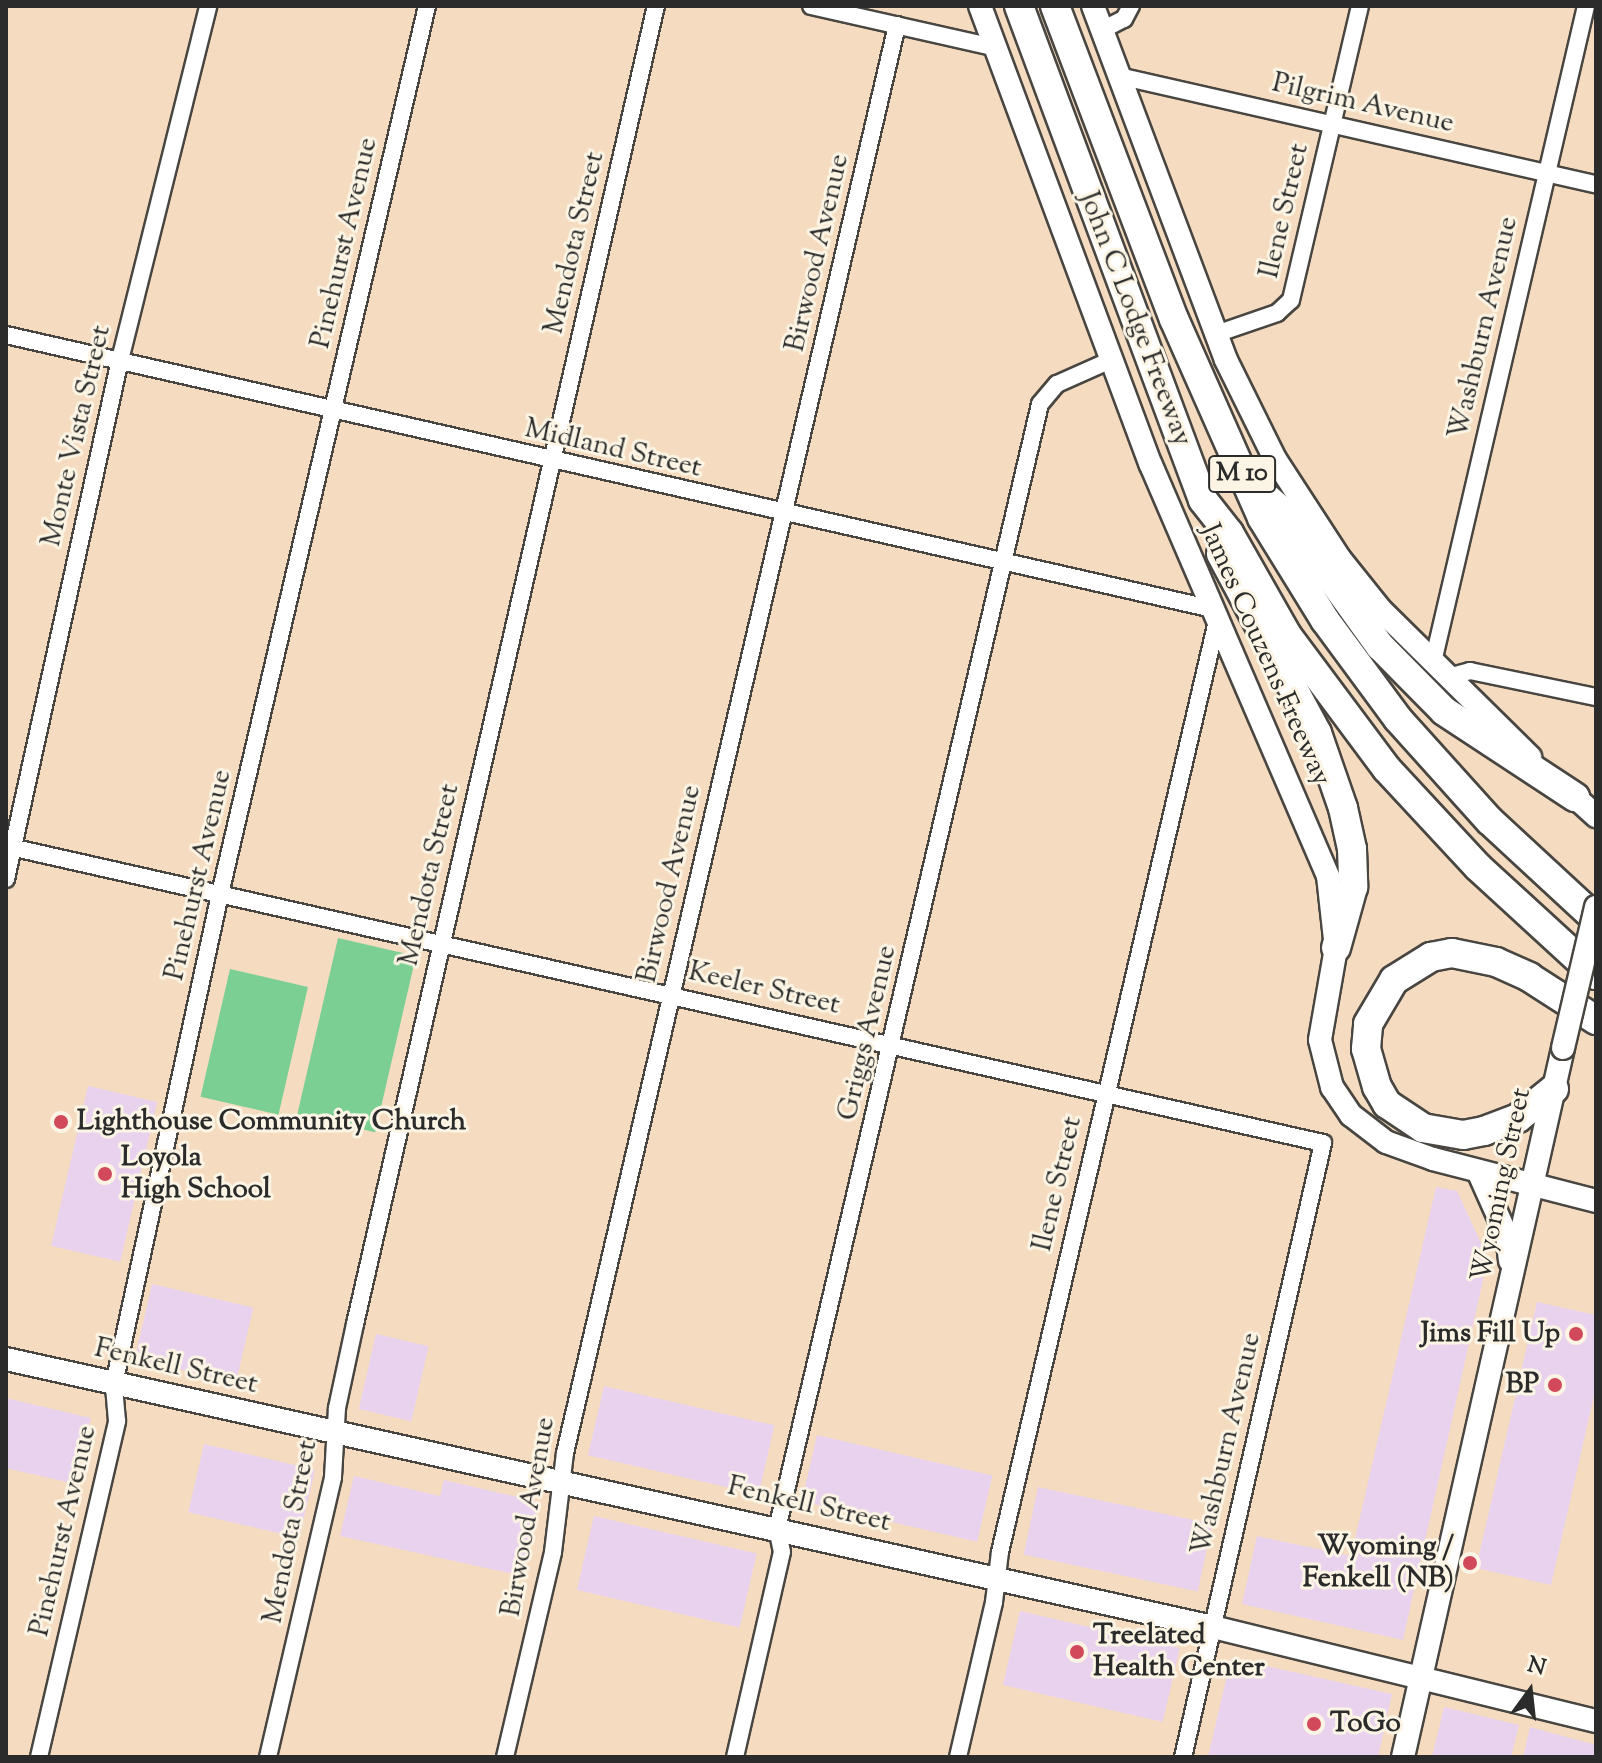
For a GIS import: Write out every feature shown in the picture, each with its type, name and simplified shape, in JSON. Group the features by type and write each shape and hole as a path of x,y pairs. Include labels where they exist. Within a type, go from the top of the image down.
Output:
{"highway":[{"name":"John C Lodge Freeway","path":"1019,6 1203,500 1229,533 1287,635 1387,769 1478,867 1596,975"},
{"name":"John C Lodge Freeway","path":"1055,6 1168,305 1262,518 1325,620 1398,719 1490,821 1596,919"},
{"path":"1245,480 1285,514 1380,646 1444,711 1586,807"},
{"path":"1203,500 1212,536 1246,605 1317,733 1343,808 1352,849 1353,887 1336,948"},
{"path":"1554,1089 1518,1118 1484,1131 1463,1135 1423,1128 1387,1104 1377,1087 1366,1049 1368,1024 1402,974 1431,957 1452,953 1496,962 1529,977 1596,1020"}],"street":[{"name":"Monte Vista Street","path":"6,879 10,846 119,364 208,6"},
{"name":"Pinehurst Avenue","path":"39,1757 117,1421 114,1384 220,894 427,6"},
{"name":"Mendota Street","path":"268,1757 333,1477 337,1408 354,1328 656,6"},
{"path":"811,6 993,47"},
{"name":"James Couzens Freeway","path":"980,6 1111,360 1212,616 1328,876 1336,948 1320,1040 1326,1073 1339,1100 1361,1125 1386,1142 1476,1170 1596,1201"},
{"path":"1093,6 1216,334 1247,404 1299,499 1380,609 1586,807"},
{"path":"1102,30 1129,15 1131,6"},
{"name":"Ilene Street","path":"1216,334 1277,313 1291,300 1360,6"},
{"name":"Washburn Avenue","path":"1441,670 1547,172 1586,6"},
{"name":"Birwood Avenue","path":"505,1757 553,1552 562,1481 671,995 897,25"},
{"name":"Pilgrim Avenue","path":"1119,76 1596,184"},
{"name":"Midland Street","path":"6,335 333,413 1002,563 1212,616"},
{"name":"Griggs Avenue","path":"735,1757 782,1552 777,1529 1040,404 1057,384 1111,360"},
{"name":"Ilene Street","path":"958,1757 994,1602 995,1578 1212,616"},
{"path":"1441,670 1470,671 1596,697"},
{"name":"Keeler Street","path":"10,846 1323,1143"},
{"name":"Wyoming Street","path":"1403,1757 1596,907"},
{"name":"Washburn Avenue","path":"1183,1757 1323,1143"},
{"path":"1476,1170 1507,1236 1511,1282"},
{"name":"Fenkell Street","path":"6,1359 1213,1627 1596,1721"}],"shaded area":[{"name":"Loyola High School","path":"88,1086 157,1102 120,1262 51,1246"},
{"path":"1436,1187 1457,1191 1488,1258 1403,1640 1242,1604 1257,1536 1351,1556"},
{"path":"152,1284 253,1307 236,1382 135,1359"},
{"path":"1537,1302 1596,1315 1596,1387 1551,1585 1476,1568"},
{"path":"376,1334 429,1346 411,1421 359,1409"},
{"path":"604,1386 775,1425 759,1495 588,1455"},
{"path":"6,1398 91,1418 75,1484 6,1468"},
{"path":"817,1435 992,1475 977,1542 802,1501"},
{"path":"204,1444 315,1470 299,1538 188,1512"},
{"path":"354,1476 440,1496 444,1480 539,1502 523,1576 340,1536"},
{"path":"1038,1487 1212,1524 1198,1592 1024,1554"},
{"path":"594,1516 757,1554 740,1628 577,1590"},
{"path":"1020,1611 1180,1648 1163,1722 1003,1685"},
{"path":"1231,1658 1392,1694 1378,1757 1208,1757"},
{"path":"1444,1707 1519,1725 1511,1757 1432,1757"},
{"path":"1530,1727 1596,1745 1596,1757 1523,1757"}],"green space":[{"path":"338,938 416,956 375,1132 297,1114"},
{"path":"230,969 308,987 278,1115 201,1097"}],"place":[{"name":"Lighthouse Community Church","path":"61,1122"},
{"name":"Loyola High School","path":"105,1174"},
{"name":"Jims Fill Up","path":"1576,1334"},
{"name":"BP","path":"1555,1385"},
{"name":"Wyoming / Fenkell (NB)","path":"1470,1563"},
{"name":"Treelated Health Center","path":"1077,1652"},
{"name":"ToGo","path":"1314,1724"}]}
